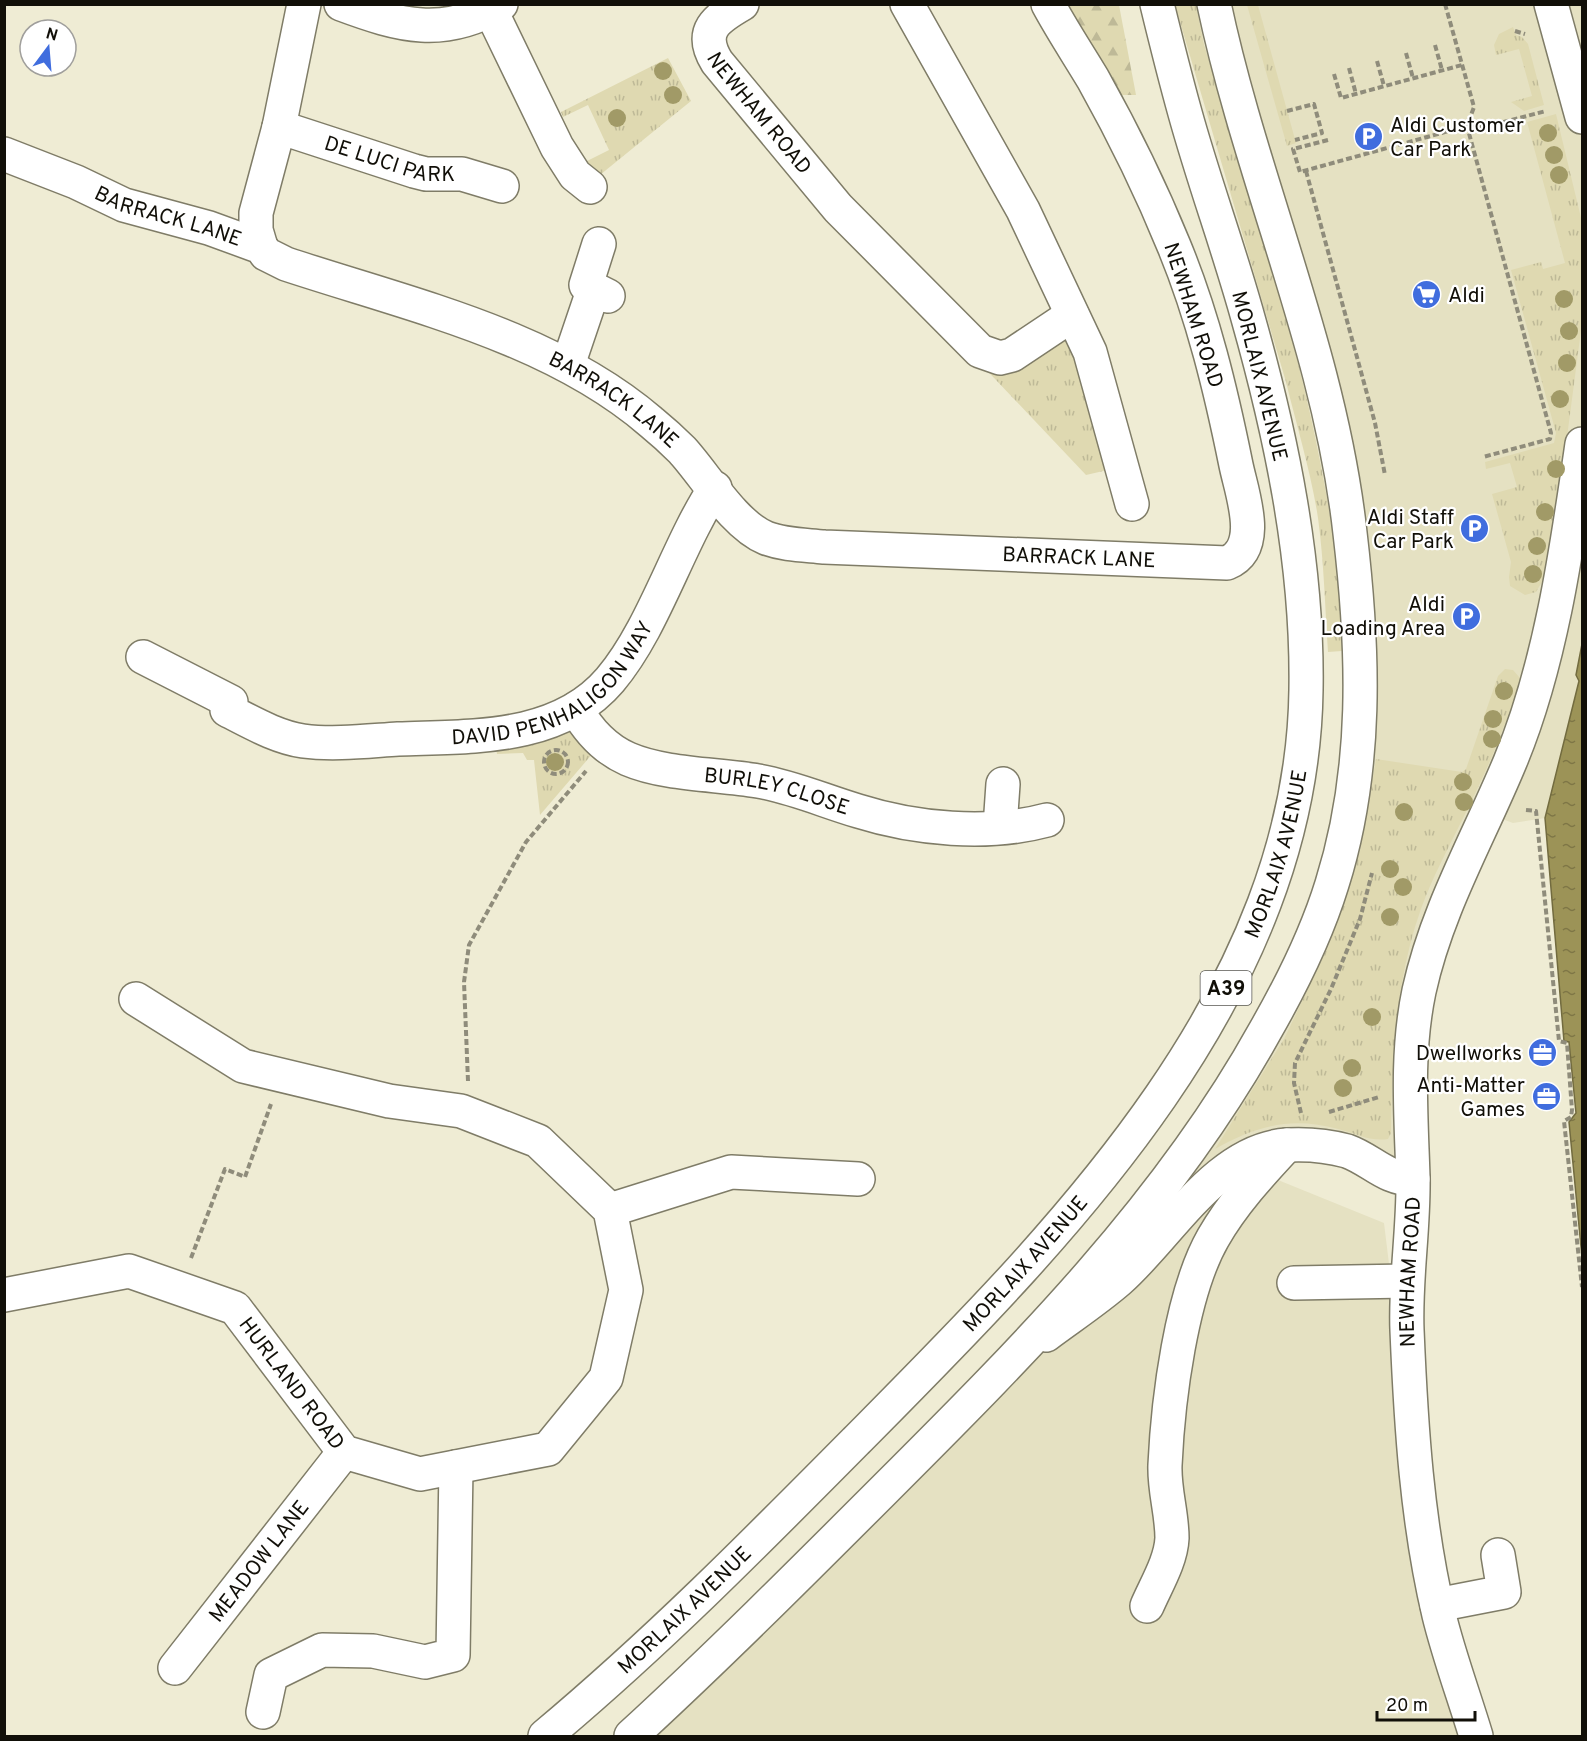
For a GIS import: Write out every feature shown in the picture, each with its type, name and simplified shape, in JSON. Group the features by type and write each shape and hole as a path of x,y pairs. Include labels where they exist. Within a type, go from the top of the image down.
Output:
{"main road":[{"path":"261,247 256,230 256,213 279,127 304,4"},
{"name":"NEWHAM ROAD","path":"742,4 722,15 712,27 710,44 717,62 838,208 980,351 1000,358 1012,355 1072,315"},
{"path":"907,4 1023,210 1090,352 1098,374 1131,504"},
{"name":"NEWHAM ROAD","path":"1048,4 1111,113 1173,243 1189,283 1232,446 1248,528 1246,546 1242,553 1235,560 1218,564"},
{"name":"MORLAIX AVENUE","path":"545,1737 655,1641 849,1449 914,1383 1086,1195 1153,1109 1205,1026 1244,955 1279,861 1293,806 1306,692 1305,634 1294,520 1264,375 1185,113 1157,4"},
{"name":"A39","path":"631,1737 714,1660 1001,1370 1124,1237 1194,1146 1247,1064 1292,984 1314,935 1332,884 1352,802 1358,762 1360,645 1350,530 1332,419 1214,4"},
{"path":"1551,4 1582,117"},
{"path":"351,8 418,25 445,26 472,20 496,8 557,147 575,174 590,187"},
{"name":"DE LUCI PARK","path":"279,127 317,137 414,171 426,174 462,174 502,186"},
{"name":"BARRACK LANE","path":"4,154 76,182 124,205 209,228 261,247 266,254 286,264 505,337 565,364 644,416 681,449 753,530 766,538 836,548 1218,564"},
{"path":"565,364 603,294 586,285 599,244"},
{"name":"NEWHAM ROAD","path":"1476,1737 1437,1605 1418,1493 1407,1281 1413,1179 1408,1082 1412,1030 1420,989 1441,915 1510,762 1530,705 1557,594 1582,444"},
{"name":"DAVID PENHALIGON WAY","path":"143,657 231,702 227,710 279,734 303,741 345,742 497,734 531,728 576,709 610,680 624,661 715,488"},
{"name":"BURLEY CLOSE","path":"576,709 584,723 606,745 640,763 759,781 800,791 882,818 956,827 1000,827 1047,820"},
{"path":"1000,827 1003,784"},
{"path":"136,999 243,1066 389,1101 461,1111 538,1141 610,1209 731,1172 858,1179"},
{"path":"1147,1606 1168,1556 1172,1538 1165,1480 1166,1436 1176,1366 1199,1269 1212,1239 1240,1198 1287,1146"},
{"path":"1001,1370 1120,1279 1222,1173 1253,1154 1287,1146 1317,1146 1346,1151 1373,1163 1396,1179 1413,1179"},
{"name":"HURLAND ROAD","path":"4,1295 129,1271 235,1308 344,1452 420,1474 548,1449 606,1378 626,1290 610,1209"},
{"path":"1294,1283 1407,1281"},
{"name":"MEADOW LANE","path":"175,1668 344,1452"},
{"path":"263,1712 271,1674 322,1650 373,1651 425,1662 453,1654 456,1467"},
{"path":"1437,1605 1504,1592 1498,1555"}],"path":[{"path":"1445,4 1473,107 1467,126 1551,433 1550,439 1483,457"},
{"path":"1515,31 1524,33 1531,40"},
{"path":"1435,45 1443,70"},
{"path":"1406,53 1413,78"},
{"path":"1377,60 1384,86"},
{"path":"1334,74 1341,98 1462,65"},
{"path":"1349,68 1356,94"},
{"path":"1287,111 1314,104 1326,140 1293,149 1300,172 1467,126 1485,127 1550,110"},
{"path":"1295,140 1322,133"},
{"path":"1305,171 1375,423 1386,476"},
{"path":"461,1111 468,1076 464,982 469,945 526,842 606,745"},
{"path":"552,751 560,751 566,755 568,762 566,769 560,774 552,774 546,770 544,762 546,755 552,751"},
{"path":"1525,810 1536,811 1559,1041 1567,1043 1572,1110 1571,1117 1564,1121 1582,1287"},
{"path":"180,1288 225,1169 245,1177 282,1076"},
{"path":"1323,1114 1384,1094"}],"shaded area":[{"path":"1214,5 1582,5 1582,644 1576,675 1579,681 1545,818 1513,823 1486,813 1441,915 1413,1179 1346,1151 1236,1163 1384,1223 1417,1493 1477,1736 631,1736 944,1430 1247,1064 1349,822 1350,530"}],"green space":[{"path":"1061,5 1119,5 1136,95 1114,95"},
{"path":"1175,5 1196,5 1204,44 1268,254 1297,359 1321,466 1333,535 1341,605 1342,651 1328,652 1320,535 1308,467 1286,382"},
{"path":"1247,5 1258,5 1296,143 1287,146"},
{"path":"1513,27 1516,35 1522,37 1528,44 1544,105 1524,111 1511,102 1532,96 1519,49 1496,55 1494,45 1499,34"},
{"path":"668,58 691,101 595,179 585,162 609,150 588,105 563,117 561,112"},
{"path":"1556,114 1582,222 1582,323 1564,460 1543,580 1536,592 1525,595 1510,586 1511,562 1492,494 1517,487 1510,463 1486,469 1485,462 1554,443 1556,433 1511,270 1541,262 1543,269 1565,263 1527,122"},
{"path":"1059,337 1072,339 1112,469 1086,475 978,361"},
{"path":"1505,669 1513,670 1520,678 1516,696 1489,764 1422,905 1412,937 1395,1034 1391,1133 1388,1139 1369,1138 1305,1123 1260,1129 1215,1149 1284,1039 1328,947 1360,851 1376,759 1462,772 1466,769 1498,676"},
{"path":"564,731 574,734 594,752 540,815 534,760 527,760 523,753 497,754 496,748"}],"water":[{"path":"1582,644 1582,1257 1569,1122 1576,1113 1569,1042 1564,1041 1545,818 1579,681 1576,675"}],"place":[{"name":"Aldi Customer Car Park","path":"1369,137"},
{"name":"Aldi","path":"1427,295"},
{"name":"Aldi Staff Car Park","path":"1475,529"},
{"name":"Aldi Loading Area","path":"1466,616"},
{"name":"Dwellworks","path":"1543,1053"},
{"name":"Anti-Matter Games","path":"1546,1097"}]}
